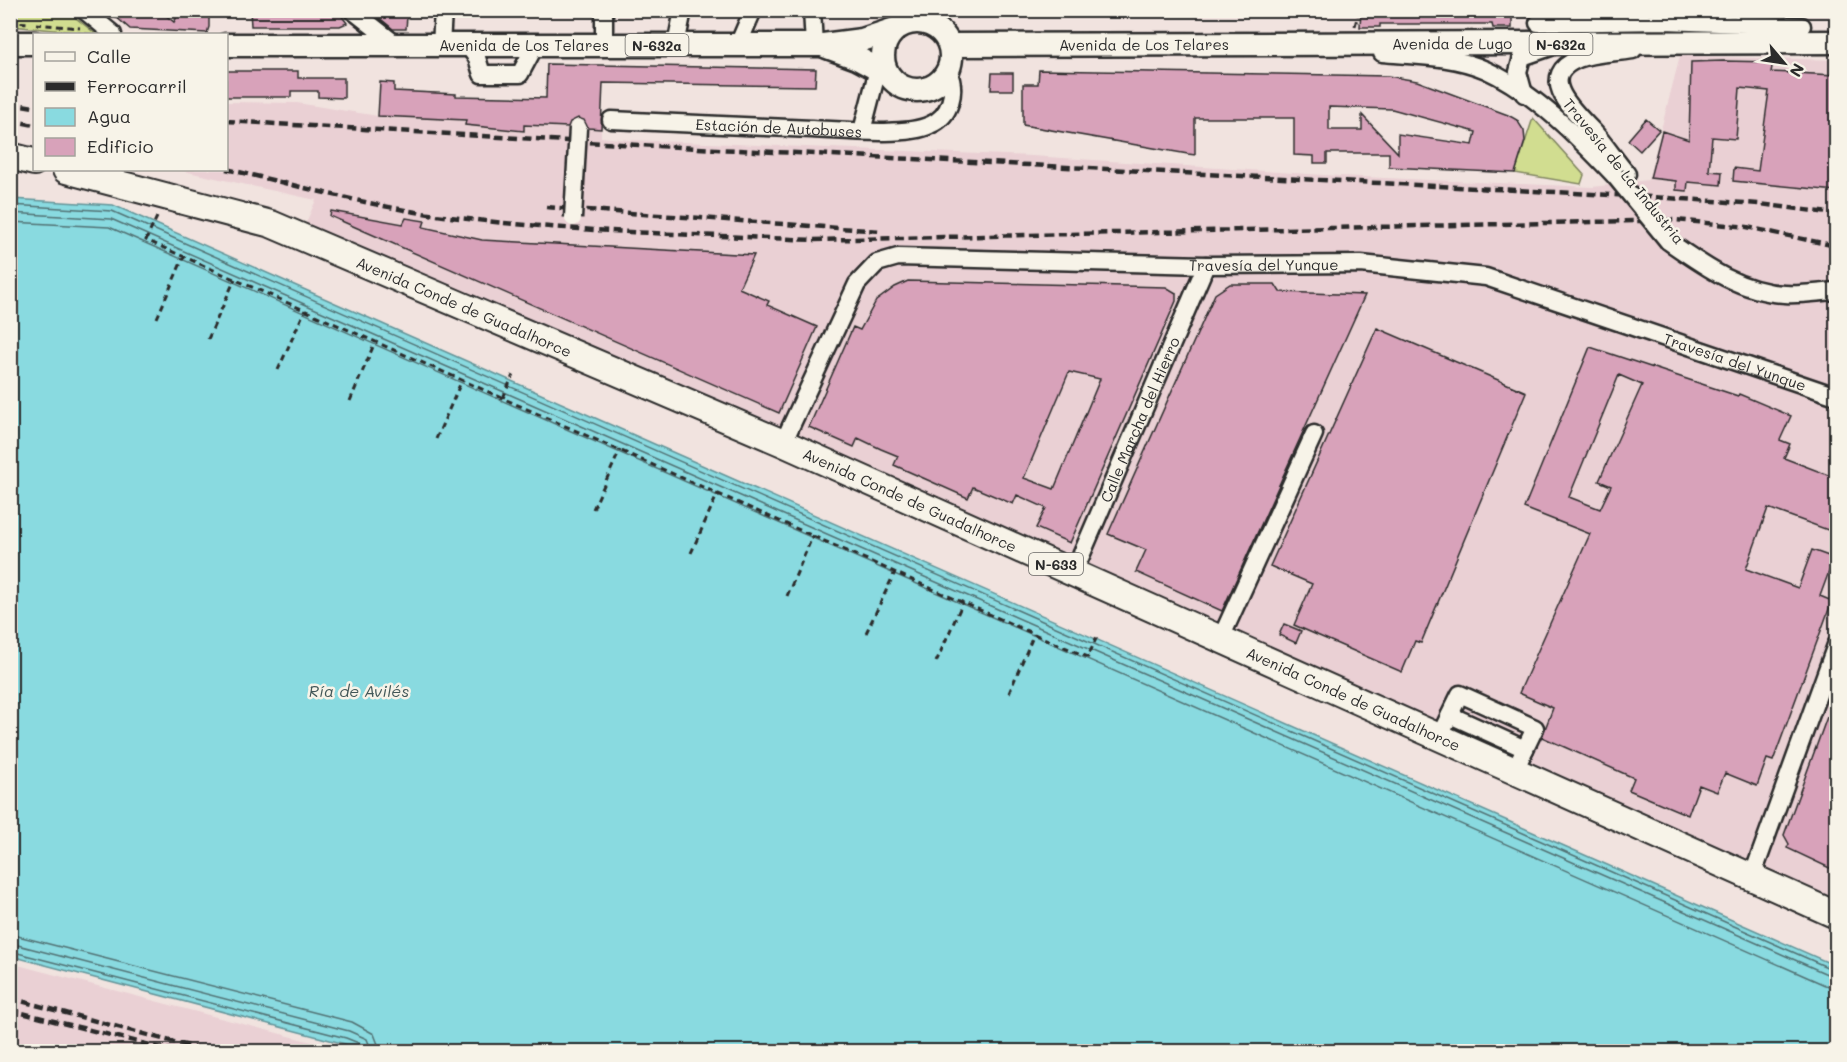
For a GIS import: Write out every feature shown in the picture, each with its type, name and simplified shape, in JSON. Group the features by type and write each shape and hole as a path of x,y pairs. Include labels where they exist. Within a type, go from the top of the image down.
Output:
{"highway":[{"path":"10,156 33,162"},
{"name":"Avenida Conde de Guadalhorce","path":"70,171 271,224 783,443 1221,638 1445,726 1520,760 1752,877 1836,915"}],"main road":[{"name":"N-632a","path":"895,29 917,16 935,26 950,45"},
{"name":"Avenida de Los Telares","path":"228,45 818,45 862,40 895,29"},
{"path":"880,70 895,29"},
{"name":"Avenida de Lugo","path":"1285,45 1670,44 1836,40"},
{"path":"10,43 33,43"},
{"name":"Avenida de Los Telares","path":"818,45 857,58 880,70"},
{"name":"Avenida de Los Telares","path":"950,45 1285,45"},
{"path":"948,71 951,60 950,45"},
{"name":"Avenida de Los Telares","path":"948,71 1001,45"},
{"name":"N-632a","path":"880,70 904,88 916,90 928,88 941,81 948,71"}],"street":[{"path":"84,10 112,33"},
{"path":"352,10 398,46"},
{"path":"441,46 443,10"},
{"path":"676,45 683,10"},
{"path":"738,45 753,10"},
{"path":"812,10 818,45"},
{"path":"604,11 604,46"},
{"path":"1538,23 1663,16 1802,26"},
{"path":"1524,94 1518,72 1522,57 1559,44"},
{"name":"Travesía de La Industria","path":"1670,44 1578,60 1563,72 1558,87 1564,102 1594,132 1621,175 1673,240 1707,268 1745,287 1785,294 1836,291"},
{"name":"Travesía de La Industria","path":"1285,45 1445,58 1486,70 1524,94 1621,175"},
{"name":"Estación de Autobuses","path":"611,120 862,131 880,70"},
{"path":"862,131 921,128 938,120 950,105 952,96 953,87 948,71"},
{"path":"573,218 578,128"},
{"name":"Travesía del Yunque","path":"783,443 857,284 877,263 898,257 1206,265 1361,264 1486,277 1836,396"},
{"name":"Calle Marcha del Hierro","path":"1074,572 1206,265"},
{"path":"1221,638 1314,434"},
{"path":"1752,877 1836,645"},
{"path":"1445,726 1460,694 1535,728 1520,760"}],"path":[{"path":"10,22 90,28"},
{"path":"157,217 146,240 375,342 1088,657 1098,634"},
{"path":"158,318 184,256"},
{"path":"208,339 235,279"},
{"path":"278,370 305,310"},
{"path":"350,401 375,342"},
{"path":"502,398 513,375"},
{"path":"436,438 462,380"},
{"path":"593,510 620,450"},
{"path":"692,553 718,493"},
{"path":"787,596 813,535"},
{"path":"866,633 895,572"},
{"path":"936,662 963,602"},
{"path":"1009,693 1034,634"}],"shaded area":[{"path":"1680,56 1836,60 1836,920 297,243 316,200 184,171 228,171 228,102 297,103 378,116 466,120 465,125 489,126 490,129 524,131 524,125 601,129 601,137 630,140 1032,156 1339,176 1593,187 1648,180"},
{"path":"10,963 342,1050 345,1051 11,1051"}],"green space":[{"path":"10,11 67,11 95,33 85,33 11,26"},
{"path":"1533,118 1584,175 1581,184 1515,173"}],"water":[{"name":"Ría de Avilés","path":"11,199 113,205 1836,966 1836,1051 364,1051 345,1044 11,956"}],"building":[{"path":"108,10 159,10 174,22 181,10 209,10 209,27 207,33 130,29"},
{"path":"250,10 337,10 347,23 340,26 251,26"},
{"path":"380,10 401,10 407,16 406,29 393,29 376,15"},
{"path":"1361,10 1512,10 1512,28 1493,28 1492,24 1380,24 1380,27 1360,27"},
{"path":"1691,62 1773,62 1771,72 1836,75 1836,191 1733,181 1734,168 1758,171 1769,91 1740,88 1736,139 1712,137 1709,171 1722,172 1721,185 1688,182 1687,191 1676,190 1676,181 1650,178 1662,131 1689,140"},
{"path":"547,64 816,69 815,86 603,83 601,129 588,128 584,120 578,118 570,122 568,127 524,125 524,131 465,125 466,120 378,116 380,82 394,83 394,91 456,94 456,96 546,98"},
{"path":"1039,70 1388,76 1417,81 1508,115 1517,120 1524,131 1525,141 1515,173 1389,167 1389,153 1327,153 1327,163 1314,163 1314,156 1294,155 1294,118 1195,118 1195,155 1023,125 1023,84 1038,84","holes":["1329,107 1392,109 1476,132 1473,145 1398,134 1398,153 1362,115 1362,130 1329,130"]},
{"path":"228,71 298,71 298,78 344,78 344,98 318,97 318,91 291,91 291,97 228,97"},
{"path":"992,73 1013,73 1013,90 991,90"},
{"path":"1646,119 1659,130 1640,151 1628,140"},
{"path":"331,211 403,224 406,218 425,221 423,227 482,240 754,255 739,288 769,301 767,305 817,327 779,413 330,216"},
{"path":"908,281 1166,287 1176,293 1176,301 1070,543 1036,528 1046,508 1017,495 1013,504 973,487 968,498 894,465 898,456 858,438 854,447 809,427 853,327 860,330 876,301 895,287","holes":["1069,372 1100,379 1054,489 1024,478"]},
{"path":"1230,284 1275,284 1280,292 1365,295 1222,611 1136,572 1146,550 1108,534 1215,294"},
{"path":"1377,328 1526,392 1421,643 1415,641 1402,672 1294,625 1312,584 1270,566"},
{"path":"1590,347 1738,396 1739,394 1791,416 1780,440 1790,444 1784,458 1836,478 1836,533 1768,508 1746,569 1798,588 1812,550 1834,558 1820,596 1832,601 1773,761 1767,759 1757,786 1725,773 1717,792 1699,785 1688,815 1629,790 1634,778 1542,737 1553,708 1519,693 1590,534 1524,508","holes":["1619,375 1642,385 1599,481 1611,486 1600,509 1569,497"]},
{"path":"1284,624 1301,631 1296,643 1279,635"},
{"path":"1827,717 1836,720 1836,871 1787,848 1789,844 1784,835"}],"railway":[{"path":"10,103 33,107"},
{"path":"10,120 33,125"},
{"path":"228,121 620,144 1651,197 1760,204 1836,214"},
{"path":"228,169 357,200 436,215 577,229 671,234 813,240 1676,220 1747,227 1836,246"},
{"path":"546,207 881,231"},
{"path":"10,998 211,1052"},
{"path":"10,1010 178,1052"}]}
